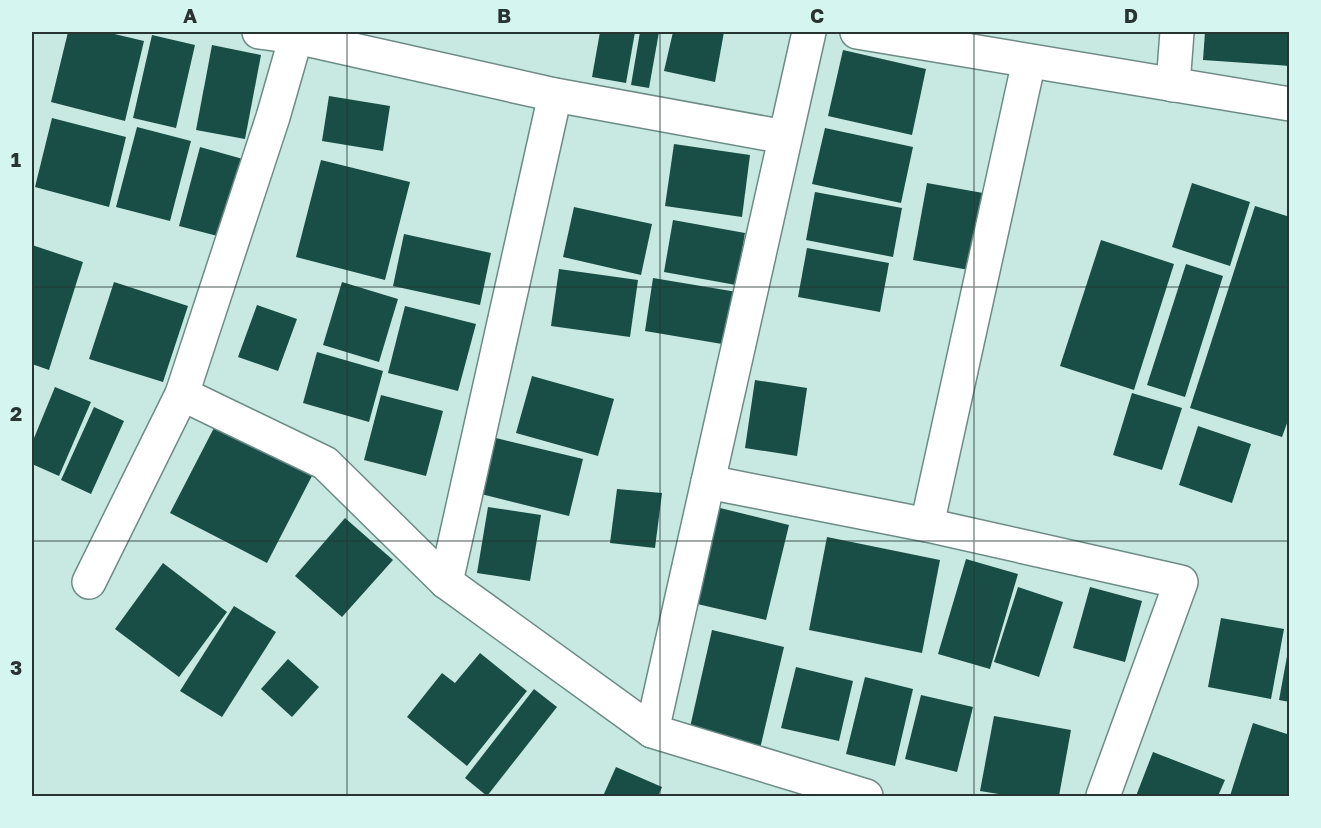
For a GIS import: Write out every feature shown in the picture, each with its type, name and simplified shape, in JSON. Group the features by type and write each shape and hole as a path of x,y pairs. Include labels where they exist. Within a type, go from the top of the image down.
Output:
{"street":[{"path":"259,32 296,37 555,95 785,137"},
{"path":"652,731 808,32"},
{"path":"857,32 1290,104"},
{"path":"1173,85 1178,32"},
{"path":"89,582 182,394 273,117 296,37"},
{"path":"927,525 1029,61"},
{"path":"446,582 555,95"},
{"path":"182,394 325,463 446,582 652,731 866,796"},
{"path":"708,482 927,525 1181,582 1103,796"}],"building":[{"path":"68,32 106,32 144,41 125,121 51,102"},
{"path":"600,32 635,32 626,83 592,77"},
{"path":"640,32 659,32 649,88 631,85"},
{"path":"673,32 724,32 715,82 664,71"},
{"path":"1205,32 1290,32 1290,66 1203,60"},
{"path":"152,35 195,45 176,128 133,118"},
{"path":"212,45 261,55 245,139 196,130"},
{"path":"843,50 926,69 912,135 828,116"},
{"path":"329,96 390,106 383,151 322,141"},
{"path":"52,118 126,137 109,207 35,187"},
{"path":"137,127 191,141 170,221 116,207"},
{"path":"825,128 913,147 901,203 812,184"},
{"path":"674,144 750,155 742,217 665,206"},
{"path":"200,147 250,161 229,239 179,226"},
{"path":"321,160 410,182 385,280 296,257"},
{"path":"927,183 983,193 969,270 913,260"},
{"path":"1192,183 1250,202 1230,266 1172,247"},
{"path":"815,192 902,208 893,257 806,240"},
{"path":"1255,206 1290,217 1290,415 1282,437 1190,408"},
{"path":"574,207 652,224 641,275 563,257"},
{"path":"673,220 745,233 736,285 664,272"},
{"path":"404,234 491,253 480,305 393,286"},
{"path":"1101,240 1174,264 1134,390 1060,366"},
{"path":"32,245 83,262 49,370 32,364"},
{"path":"807,248 889,263 880,312 798,297"},
{"path":"1186,264 1223,276 1185,397 1147,385"},
{"path":"559,269 638,280 630,337 551,326"},
{"path":"653,278 737,292 728,345 645,331"},
{"path":"114,282 188,306 163,382 89,359"},
{"path":"342,282 398,299 379,362 323,345"},
{"path":"257,305 297,319 278,371 238,357"},
{"path":"405,306 476,324 458,391 388,373"},
{"path":"317,352 383,371 369,422 303,403"},
{"path":"532,376 614,399 598,456 516,433"},
{"path":"755,380 807,388 797,456 745,448"},
{"path":"55,387 91,402 59,476 32,464 32,443"},
{"path":"1132,393 1182,408 1162,470 1113,455"},
{"path":"381,395 443,411 426,476 364,460"},
{"path":"94,407 124,421 91,494 61,480"},
{"path":"216,424 313,474 267,563 170,513"},
{"path":"1198,426 1251,444 1232,503 1179,485"},
{"path":"496,438 583,459 569,516 481,494"},
{"path":"617,489 662,493 655,548 610,543"},
{"path":"488,507 541,515 530,581 477,573"},
{"path":"716,507 789,525 766,620 693,603"},
{"path":"345,518 393,560 342,617 295,576"},
{"path":"827,537 940,560 922,653 809,630"},
{"path":"966,559 1018,574 990,669 938,654"},
{"path":"163,563 227,612 179,677 115,629"},
{"path":"1018,587 1063,602 1039,677 994,662"},
{"path":"1090,587 1142,601 1125,662 1073,648"},
{"path":"234,606 276,632 222,717 180,691"},
{"path":"1221,618 1284,629 1271,699 1208,687"},
{"path":"712,630 784,647 759,753 688,736"},
{"path":"1288,651 1290,652 1290,702 1279,700"},
{"path":"480,653 527,691 467,766 407,717 442,673 455,683"},
{"path":"288,659 319,687 292,717 261,689"},
{"path":"796,667 853,681 839,741 781,728"},
{"path":"865,677 913,689 895,766 846,754"},
{"path":"534,689 557,707 487,796 465,778"},
{"path":"921,695 973,707 957,772 905,759"},
{"path":"994,716 1071,730 1059,796 1011,796 980,791"},
{"path":"1253,723 1290,735 1290,796 1230,796"},
{"path":"1153,752 1225,780 1218,796 1136,796"},
{"path":"616,767 662,787 658,796 603,796"}]}
